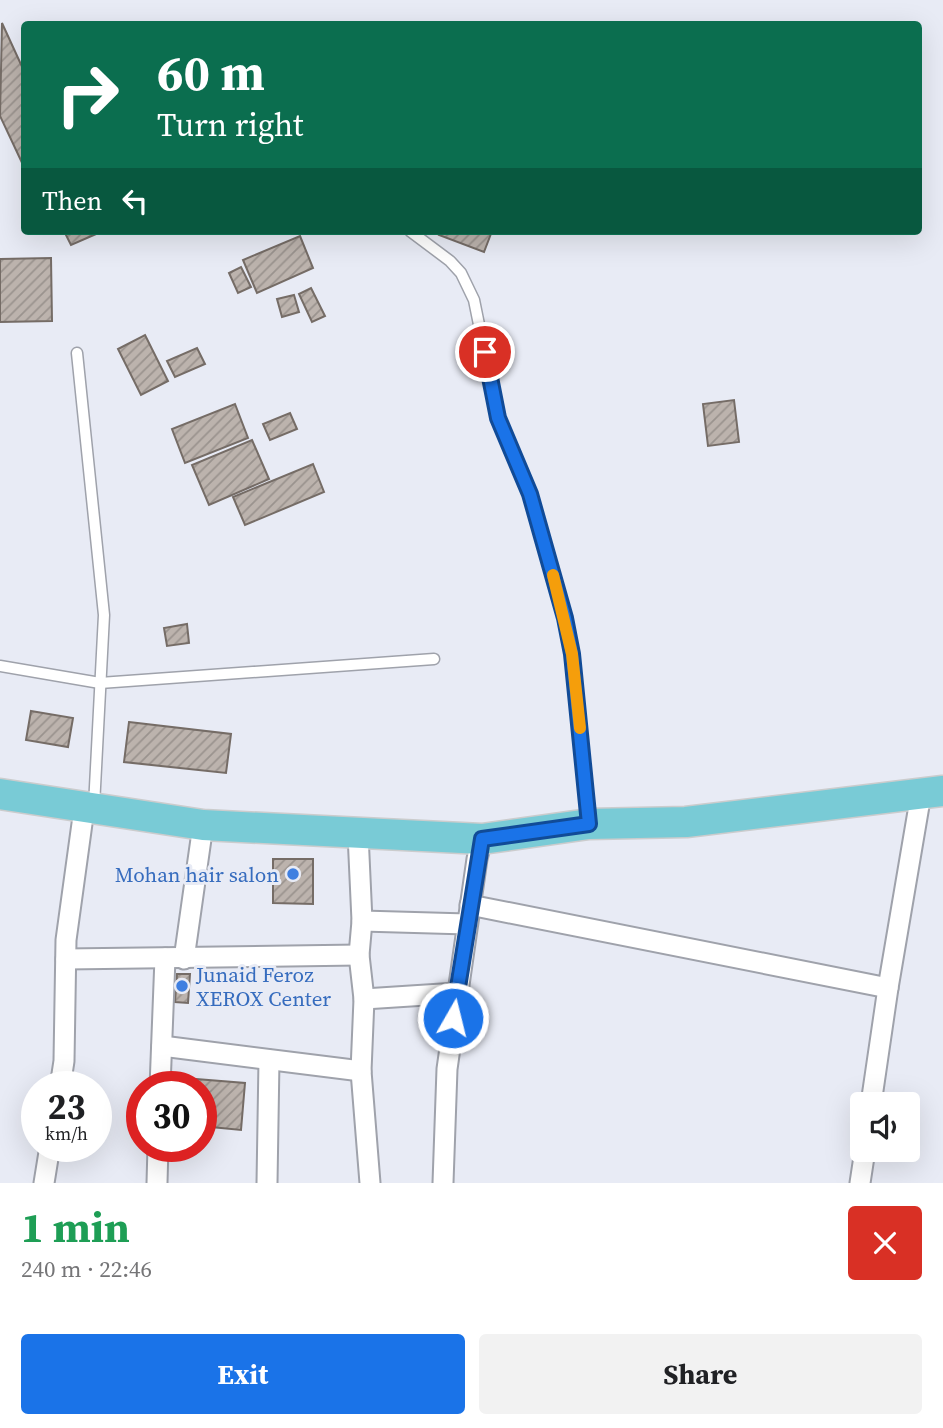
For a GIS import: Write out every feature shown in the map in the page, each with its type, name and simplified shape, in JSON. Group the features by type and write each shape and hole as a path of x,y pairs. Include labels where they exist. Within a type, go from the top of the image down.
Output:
{"main road":[{"path":"0,794 203,825 482,839 589,824 686,822 932,793"}],"street":[{"path":"873,1092 888,988 932,793"},
{"path":"62,1071 69,914 89,809"},
{"path":"161,1071 175,958 203,825"},
{"path":"358,834 362,921 359,956 364,999 361,1071 370,1183"},
{"path":"443,1183 447,1069 482,839"},
{"path":"362,921 469,914 888,988"},
{"path":"66,959 359,956"},
{"path":"364,999 457,993"},
{"path":"162,1046 361,1071"},
{"path":"267,1183 269,1060"},
{"path":"44,1183 47,1162"},
{"path":"157,1183 158,1162"},
{"path":"860,1183 863,1162"}],"lane":[{"path":"415,235 450,261 461,273 474,300 498,418 530,494 565,618 572,654 589,824"},
{"path":"77,353 103,591 100,683 89,809"},
{"path":"0,666 100,683 434,659"}],"building":[{"path":"2,23 21,64 21,161 0,116"},
{"path":"66,235 94,235 71,245"},
{"path":"439,235 490,235 484,252"},
{"path":"300,236 313,268 257,293 243,260"},
{"path":"51,258 52,321 0,322 0,259"},
{"path":"241,267 251,287 238,293 229,273"},
{"path":"311,288 325,316 312,322 299,294"},
{"path":"294,295 299,312 282,317 277,299"},
{"path":"145,335 168,381 141,395 118,349"},
{"path":"197,348 205,364 175,377 167,361"},
{"path":"734,400 739,442 708,446 703,404"},
{"path":"235,404 248,438 185,463 172,429"},
{"path":"290,413 297,429 270,440 263,424"},
{"path":"252,440 269,479 209,505 192,465"},
{"path":"313,464 324,492 245,525 233,497"},
{"path":"187,624 189,643 167,646 164,628"},
{"path":"31,711 73,718 68,747 26,740"},
{"path":"129,722 231,734 226,773 124,762"},
{"path":"273,859 313,859 313,904 273,903"},
{"path":"177,974 190,974 188,1003 175,1002"},
{"path":"217,1081 245,1083 241,1130 217,1128"}],"slow traffic":[{"path":"553,575 572,654 580,728"}],"place":[{"name":"Mohan hair salon","path":"293,874"},
{"name":"Junaid Feroz XEROX Center","path":"182,986"}],"route":[{"path":"453,1018 482,839 589,824 572,654 565,618 530,494 498,418 485,352"}]}
